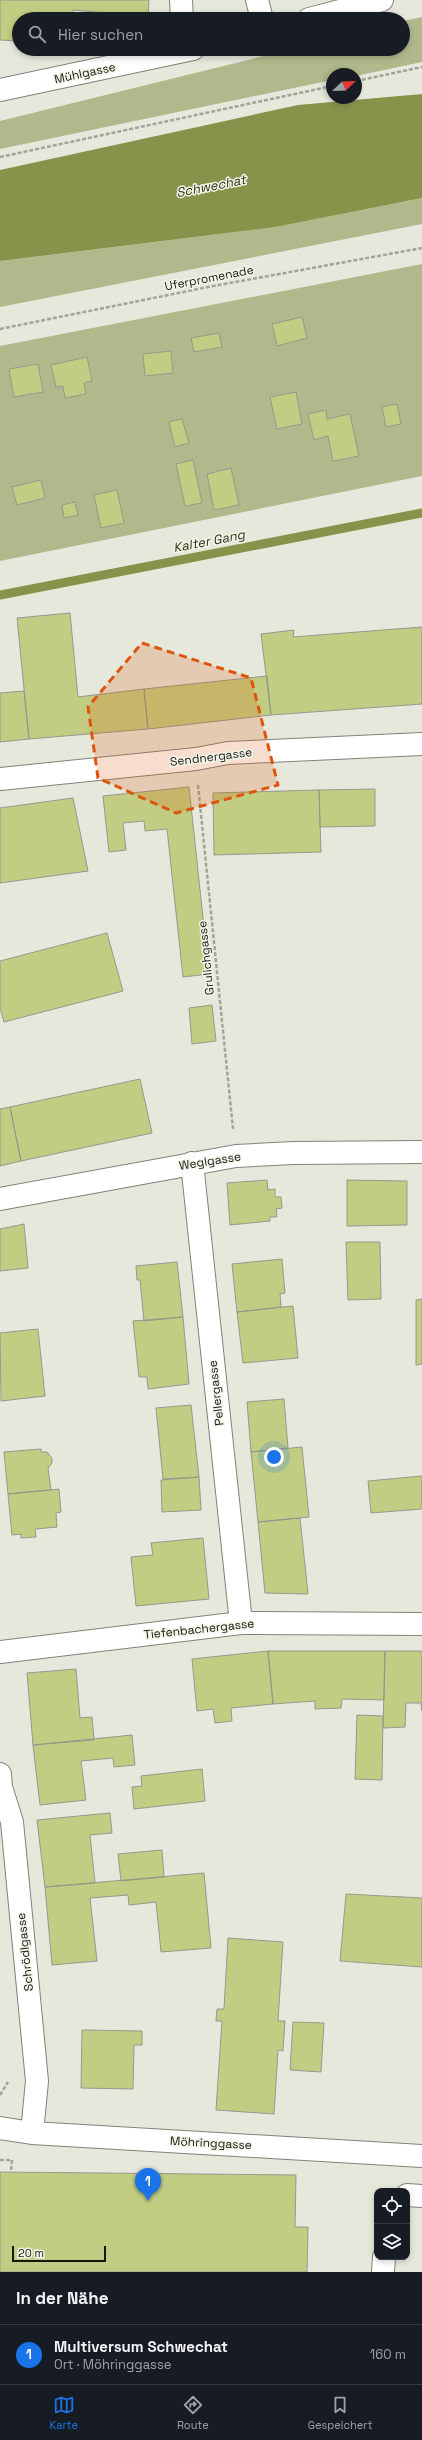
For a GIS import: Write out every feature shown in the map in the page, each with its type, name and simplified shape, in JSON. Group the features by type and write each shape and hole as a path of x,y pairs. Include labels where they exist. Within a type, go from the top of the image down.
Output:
{"street":[{"path":"181,0 182,12"},
{"path":"257,0 260,12"},
{"path":"336,12 382,0"},
{"name":"Mühlgasse","path":"0,90 159,56"},
{"name":"Sendnergasse","path":"0,779 196,759 228,753 422,744"},
{"name":"Weglgasse","path":"0,1198 236,1156 293,1153 422,1152"},
{"name":"Pellergasse","path":"192,1163 240,1622"},
{"name":"Tiefenbachergasse","path":"0,1652 240,1622 422,1624"},
{"name":"Schrödlgasse","path":"0,1774 1,1787 12,1822 37,2080 32,2133"},
{"name":"Möhringgasse","path":"0,2128 32,2133 422,2156"},
{"path":"410,2195 422,2196"},
{"path":"383,2272 384,2260"}],"path":[{"path":"362,80 422,67"},
{"path":"0,157 326,87"},
{"name":"Uferpromenade","path":"0,329 208,287 422,248"},
{"name":"Grulichgasse","path":"196,759 202,840 236,1156"},
{"path":"0,2160 12,2160 11,2172"}],"highlighted area":[{"path":"142,643 251,678 278,785 176,813 98,778 88,707"}],"shaded area":[{"path":"422,17 422,62 362,75 362,68 326,68 326,81 0,149 0,121 264,56 410,56 410,20"},
{"path":"422,198 422,224 0,307 0,261 276,227"},
{"path":"422,264 422,476 0,561 0,346"}],"water":[{"name":"Schwechat","path":"422,94 422,198 276,227 0,261 0,170 298,105 326,103 326,104 362,104 362,99"}],"building":[{"path":"0,0 149,0 148,12 94,12 73,10 73,12 12,12 12,41 0,40"},
{"path":"302,317 307,338 277,346 272,324"},
{"path":"219,333 222,347 194,352 191,338"},
{"path":"171,351 173,373 145,376 143,354"},
{"path":"87,357 92,381 84,383 86,394 65,398 63,386 56,387 51,365"},
{"path":"38,364 43,392 14,397 9,369"},
{"path":"296,392 302,424 277,429 270,397"},
{"path":"397,404 401,424 386,427 382,407"},
{"path":"326,410 327,419 350,414 359,456 333,461 328,436 314,440 308,414"},
{"path":"182,419 189,443 175,447 169,422"},
{"path":"193,460 202,503 185,506 176,464"},
{"path":"231,468 239,505 214,510 207,474"},
{"path":"41,480 45,498 17,505 12,487"},
{"path":"117,490 124,523 101,528 94,495"},
{"path":"75,502 78,515 64,518 62,505"},
{"path":"70,613 78,697 144,689 148,729 29,739 17,618"},
{"path":"422,627 422,704 271,715 261,634 294,630 293,637"},
{"path":"267,676 271,715 148,729 144,689"},
{"path":"24,691 29,739 0,742 0,693"},
{"path":"189,787 209,974 183,977 167,829 145,831 144,821 123,823 126,850 109,852 103,796"},
{"path":"375,789 375,826 320,827 319,790"},
{"path":"319,790 321,852 214,855 213,793"},
{"path":"73,798 88,871 0,883 0,808"},
{"path":"107,933 123,991 4,1022 0,1008 0,961"},
{"path":"212,1005 216,1041 192,1044 189,1008"},
{"path":"140,1079 152,1133 21,1161 10,1107"},
{"path":"10,1107 21,1161 0,1166 0,1109"},
{"path":"267,1180 268,1190 275,1189 275,1197 281,1197 282,1208 276,1209 277,1217 270,1217 270,1221 230,1225 227,1183"},
{"path":"347,1180 407,1181 407,1225 347,1226"},
{"path":"24,1224 28,1268 0,1271 0,1229"},
{"path":"346,1242 380,1242 381,1299 348,1300"},
{"path":"282,1259 285,1293 280,1294 281,1307 237,1312 232,1264"},
{"path":"177,1262 183,1317 144,1321 140,1280 137,1280 136,1266"},
{"path":"422,1299 422,1364 416,1365 416,1300"},
{"path":"293,1306 298,1358 243,1363 237,1312"},
{"path":"183,1317 189,1384 148,1389 147,1377 139,1377 133,1321"},
{"path":"38,1329 45,1396 1,1401 0,1333"},
{"path":"284,1399 288,1448 251,1452 247,1402"},
{"path":"191,1405 199,1477 163,1479 156,1408"},
{"path":"302,1447 309,1517 258,1522 251,1452"},
{"path":"41,1449 41,1452 47,1452 52,1458 52,1463 48,1468 51,1490 8,1494 4,1452"},
{"path":"422,1476 422,1509 371,1513 368,1481"},
{"path":"199,1477 201,1510 162,1512 161,1480"},
{"path":"59,1489 61,1512 56,1513 57,1527 35,1529 36,1537 21,1538 21,1534 12,1535 8,1494"},
{"path":"300,1518 308,1594 265,1593 258,1522"},
{"path":"203,1538 209,1599 136,1606 131,1557 153,1555 151,1543"},
{"path":"268,1651 385,1651 384,1700 342,1699 341,1708 315,1709 315,1701 273,1704"},
{"path":"268,1651 273,1704 231,1708 232,1721 215,1723 213,1709 197,1711 192,1659"},
{"path":"385,1651 422,1651 422,1711 421,1703 406,1703 405,1727 383,1728"},
{"path":"76,1669 80,1718 92,1717 94,1740 33,1745 27,1673"},
{"path":"357,1715 383,1716 382,1780 355,1779"},
{"path":"132,1735 135,1765 114,1767 113,1758 81,1761 86,1800 40,1805 33,1745"},
{"path":"202,1769 205,1801 134,1809 132,1787 142,1786 141,1776"},
{"path":"110,1813 112,1833 90,1835 95,1883 45,1887 37,1820"},
{"path":"162,1850 164,1877 121,1881 118,1854"},
{"path":"204,1873 211,1948 161,1952 156,1902 129,1905 128,1895 90,1898 97,1961 52,1965 45,1887"},
{"path":"346,1894 422,1898 422,1967 340,1961"},
{"path":"228,1938 283,1942 278,2021 285,2021 283,2051 278,2050 274,2114 216,2110 222,2021 216,2021 217,2009 224,2009"},
{"path":"293,2022 324,2023 321,2072 290,2070"},
{"path":"82,2030 142,2031 142,2045 134,2045 133,2089 81,2088"},
{"path":"0,2172 296,2175 295,2227 308,2227 307,2272 0,2272"}],"waterway":[{"name":"Kalter Gang","path":"0,595 422,513"}],"place":[{"name":"Multiversum Schwechat","path":"148,2201"}]}
